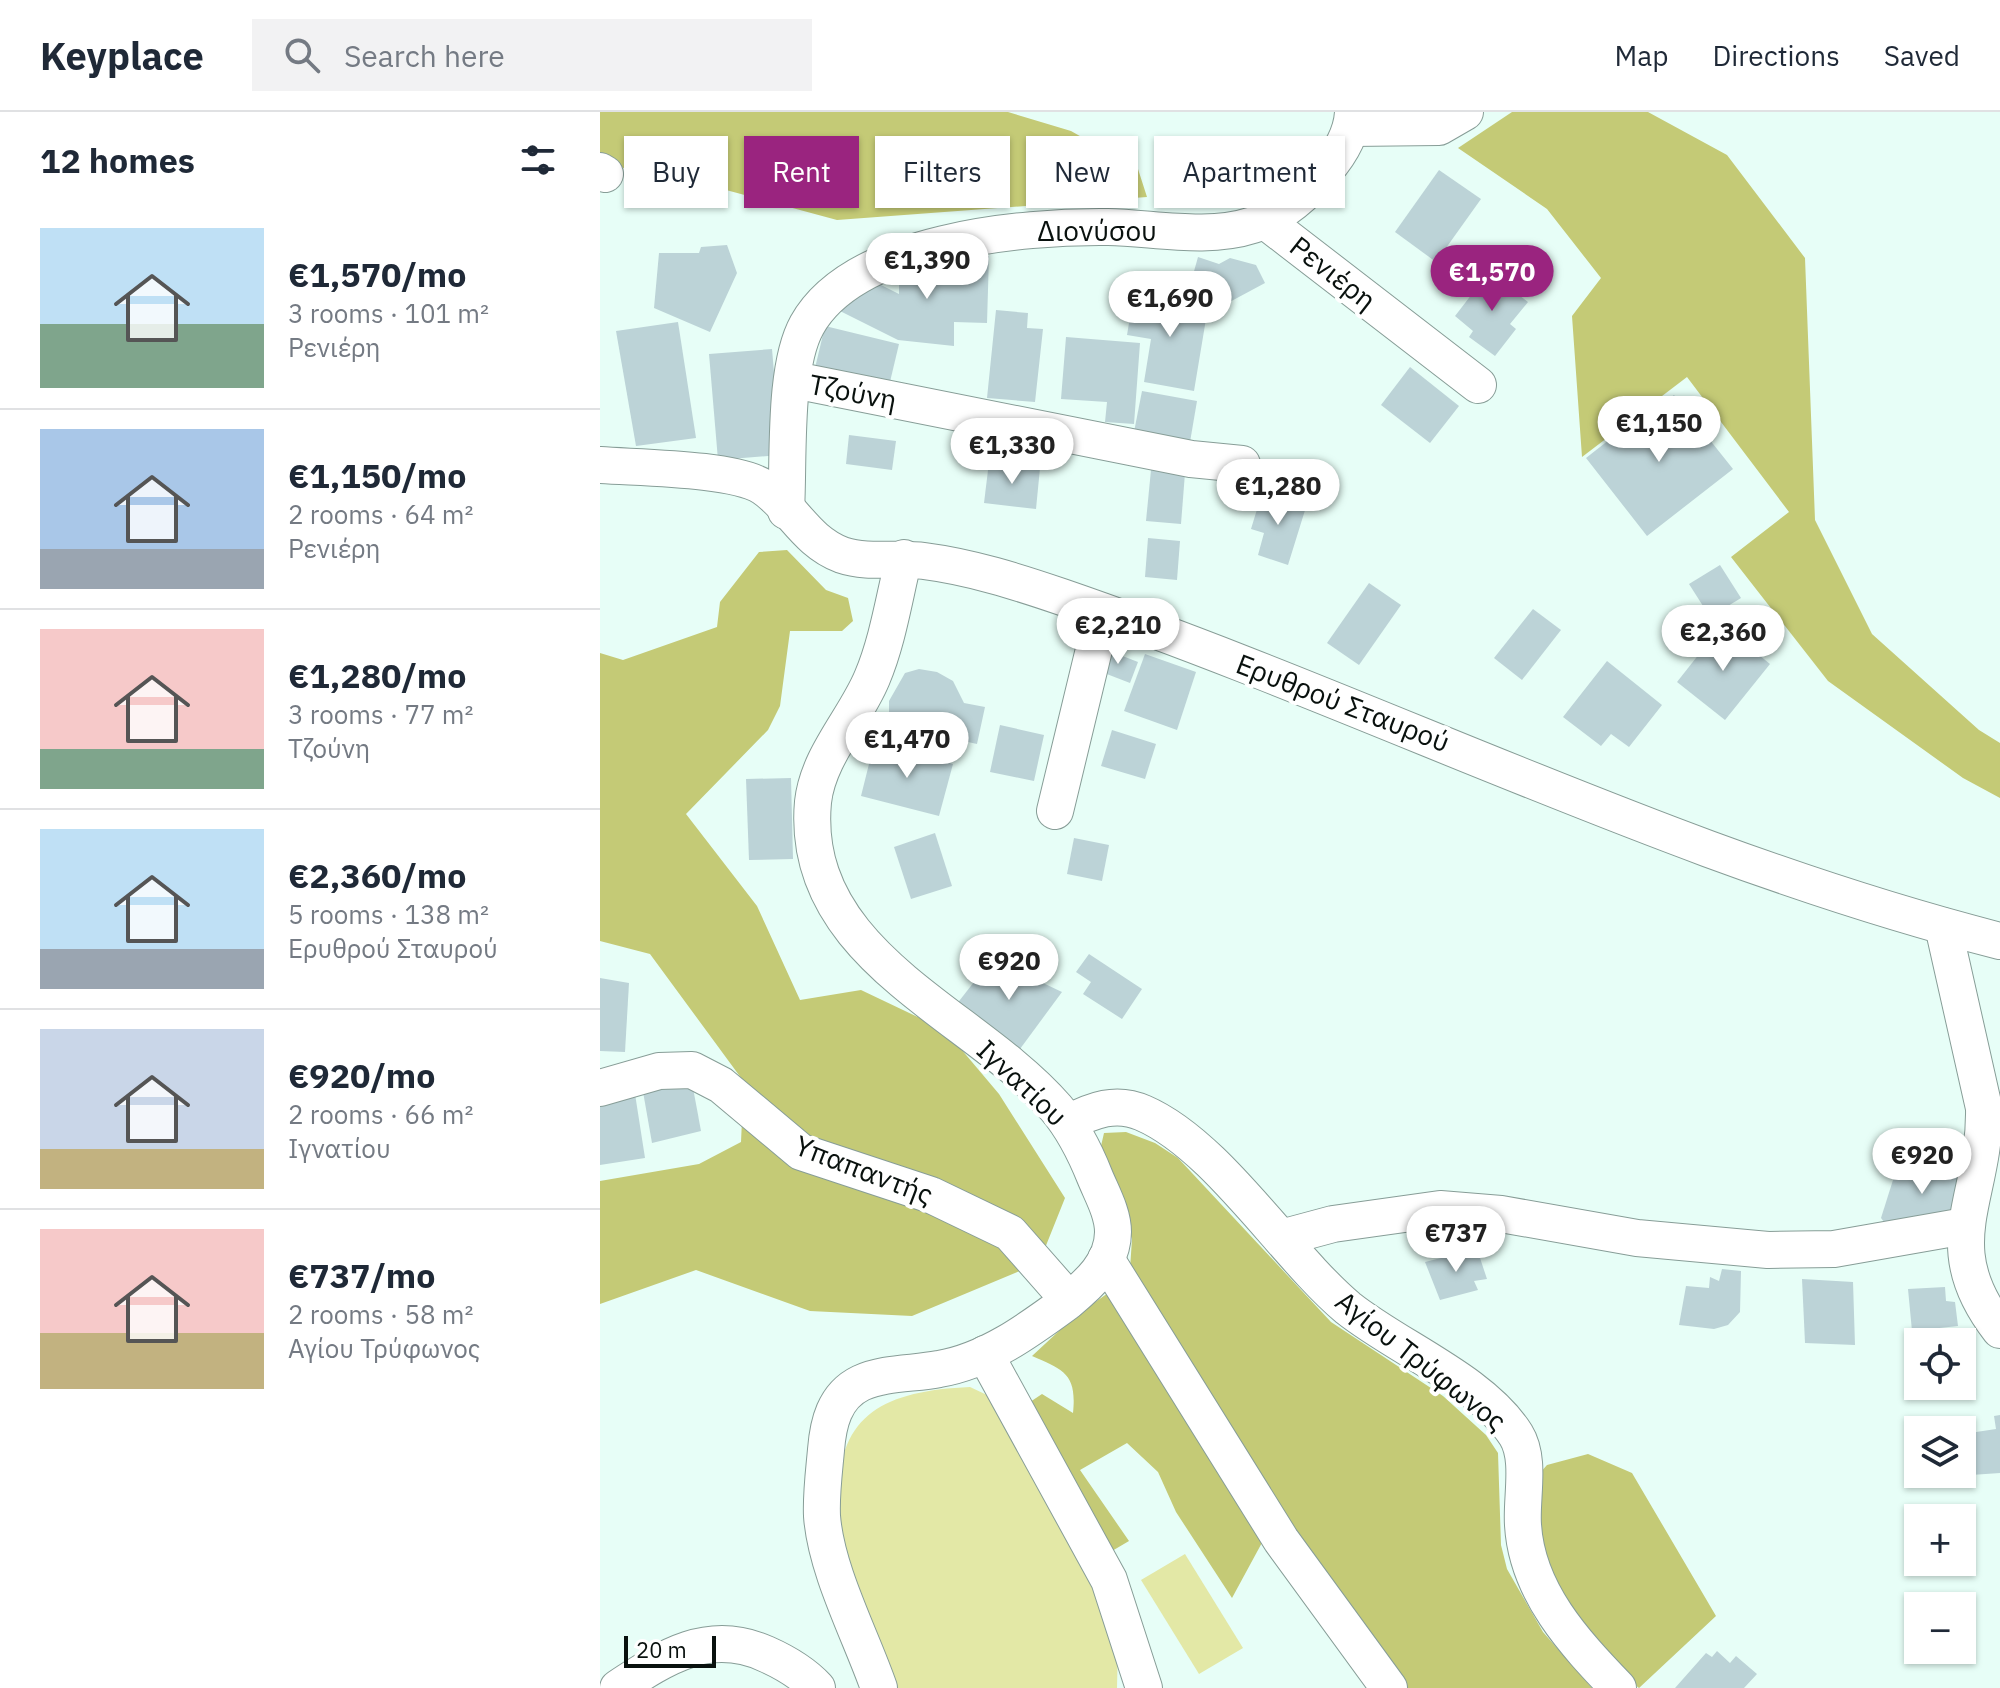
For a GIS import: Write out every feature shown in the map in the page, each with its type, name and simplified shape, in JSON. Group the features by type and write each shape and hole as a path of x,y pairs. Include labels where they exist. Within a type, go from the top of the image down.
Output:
{"street":[{"path":"1352,120 1439,127 1465,112"},
{"name":"Διονύσου","path":"786,511 794,380 806,326 827,299 856,277 914,253 1021,231 1109,227 1224,230 1264,220 1293,204 1317,180 1352,120"},
{"name":"Ρενιέρη","path":"1264,220 1478,385"},
{"name":"Τζούνη","path":"794,380 1191,459 1242,464"},
{"name":"Ερυθρού Σταυρού","path":"600,465 738,478 762,487 812,537 841,554 859,559 904,558 1012,581 1330,697 1659,833 1830,893 2000,941"},
{"name":"Ιγνατίου","path":"904,558 871,680 831,752 815,790 813,820 819,861 835,903 871,952 907,985 1013,1068 1068,1123 1110,1216 1113,1235 1106,1259"},
{"path":"1055,811 1103,612"},
{"path":"1943,926 1984,1108 1980,1157 1965,1226 1964,1249 1969,1276 1982,1305 2000,1330"},
{"name":"Υπαπαντής","path":"600,1088 659,1071 692,1070 721,1085 801,1152 931,1195 1010,1233 1069,1300"},
{"name":"Αγίου Τρύφωνος","path":"1068,1123 1096,1110 1114,1107 1148,1115 1203,1158 1350,1309 1467,1388 1509,1426 1522,1452 1525,1539 1539,1587 1572,1637 1618,1688"},
{"path":"1281,1238 1360,1219 1440,1209 1501,1214 1637,1238 1768,1250 1834,1249 1965,1226"},
{"path":"879,1688 826,1539 823,1480 832,1414 843,1396 861,1383 941,1369 985,1354 1022,1334 1093,1279 1106,1259 1281,1540 1389,1688"},
{"path":"985,1354 1109,1580 1123,1614 1144,1688"},
{"path":"618,1688 681,1650 713,1643 755,1649 788,1666 817,1688"}],"green space":[{"path":"600,112 1008,112 1080,136 1026,136 1026,206 1010,207 1010,136 875,136 875,208 999,208 837,220 793,208 859,208 859,136 744,136 744,195 728,191 728,136 624,136 624,168 600,153"},
{"path":"1512,112 1648,112 1727,155 1805,258 1815,520 1872,634 1979,730 2000,743 2000,798 1963,778 1828,681 1731,557 1789,512 1687,377 1582,457 1572,316 1601,278 1547,209 1458,148"},
{"path":"1138,169 1147,197 1138,198"},
{"path":"787,550 826,590 848,598 853,621 842,631 790,631 780,706 768,730 686,814 757,906 800,1000 861,990 945,1030 999,1094 1065,1198 1039,1263 912,1316 810,1311 696,1270 600,1304 600,1181 699,1164 741,1142 742,1120 758,1101 650,954 600,941 600,653 623,660 717,627 720,602 759,552"},
{"path":"1126,1132 1155,1143 1178,1158 1331,1322 1443,1396 1486,1435 1498,1453 1501,1545 1507,1569 1543,1632 1592,1688 1401,1688 1322,1581 1130,1269 1132,1239 1101,1146 1104,1133"},
{"path":"1108,1293 1264,1539 1232,1598 1176,1512 1158,1472 1127,1443 1080,1470 1129,1541 1112,1551 1027,1404 1042,1394 1073,1413 1073,1390 1066,1375 1032,1356 1073,1318"},
{"path":"970,1387 987,1395 1086,1560 1118,1642 1117,1688 895,1688 844,1569 839,1485 843,1457 852,1435 866,1417 885,1404 909,1395"},
{"path":"1588,1454 1632,1473 1716,1616 1639,1688 1606,1659 1574,1624 1549,1586 1534,1545 1532,1482 1547,1465"},
{"path":"1185,1554 1243,1648 1199,1674 1141,1580"}],"building":[{"path":"1439,170 1481,199 1436,262 1395,232"},
{"path":"727,245 737,273 710,332 654,308 659,253 699,253 701,247"},
{"path":"989,256 987,323 954,322 954,346 898,340 836,309 877,283 899,294 899,269 955,258"},
{"path":"1198,257 1219,264 1230,258 1256,265 1265,283 1224,305 1218,289 1191,282"},
{"path":"1489,272 1528,302 1510,324 1516,329 1495,356 1469,337 1473,331 1455,316"},
{"path":"1134,293 1208,307 1194,391 1144,382 1151,339 1127,335"},
{"path":"996,310 1028,313 1027,328 1043,329 1035,402 987,398"},
{"path":"678,322 696,438 636,446 616,331"},
{"path":"825,326 899,344 889,386 815,368"},
{"path":"1066,337 1140,343 1134,424 1105,422 1107,402 1061,399"},
{"path":"772,349 781,455 718,460 709,354"},
{"path":"1410,367 1459,406 1430,443 1381,405"},
{"path":"1142,391 1197,401 1190,442 1134,432"},
{"path":"1674,395 1733,469 1647,536 1586,458 1656,403 1659,406"},
{"path":"849,435 896,441 892,470 846,464"},
{"path":"989,462 1040,468 1036,509 984,503"},
{"path":"1151,470 1185,473 1181,524 1146,521"},
{"path":"1262,493 1306,507 1288,565 1258,555 1264,533 1251,529"},
{"path":"1148,538 1180,541 1177,580 1145,577"},
{"path":"1720,565 1741,598 1710,617 1689,584"},
{"path":"1369,583 1401,605 1359,665 1327,643"},
{"path":"1533,609 1561,630 1522,680 1494,658"},
{"path":"1722,625 1770,664 1725,720 1677,682"},
{"path":"1107,650 1138,662 1130,683 1099,671"},
{"path":"1145,654 1196,672 1177,730 1124,711"},
{"path":"1607,661 1662,705 1629,747 1611,734 1601,746 1563,717"},
{"path":"919,669 937,672 953,681 964,703 985,707 977,744 954,739 934,747 918,745 896,732 889,718 889,701 905,673"},
{"path":"1000,725 1044,735 1034,781 990,772"},
{"path":"1112,730 1156,744 1145,779 1101,766"},
{"path":"874,744 953,764 939,816 861,796"},
{"path":"791,778 793,859 749,860 746,779"},
{"path":"935,833 952,886 911,899 894,847"},
{"path":"1074,838 1109,845 1102,881 1067,874"},
{"path":"1089,954 1142,989 1122,1019 1083,994 1091,982 1076,972"},
{"path":"992,959 1062,992 1020,1049 956,1005"},
{"path":"600,978 629,983 625,1052 600,1051"},
{"path":"691,1077 701,1131 652,1143 642,1086"},
{"path":"635,1094 645,1158 600,1165 600,1101"},
{"path":"1899,1161 1964,1172 1955,1219 1892,1232 1881,1218"},
{"path":"1477,1249 1487,1279 1474,1281 1478,1290 1440,1300 1425,1262"},
{"path":"1722,1269 1741,1271 1740,1312 1728,1325 1714,1329 1679,1325 1686,1286 1709,1288 1710,1277 1719,1281"},
{"path":"1802,1279 1853,1282 1855,1345 1805,1343"},
{"path":"1945,1287 1946,1301 1955,1302 1958,1326 1912,1328 1908,1289"},
{"path":"2000,1415 2000,1473 1976,1475 1976,1432 1996,1429 1994,1416"},
{"path":"1717,1651 1730,1663 1736,1656 1757,1674 1744,1688 1675,1688 1706,1653 1712,1657"}]}
